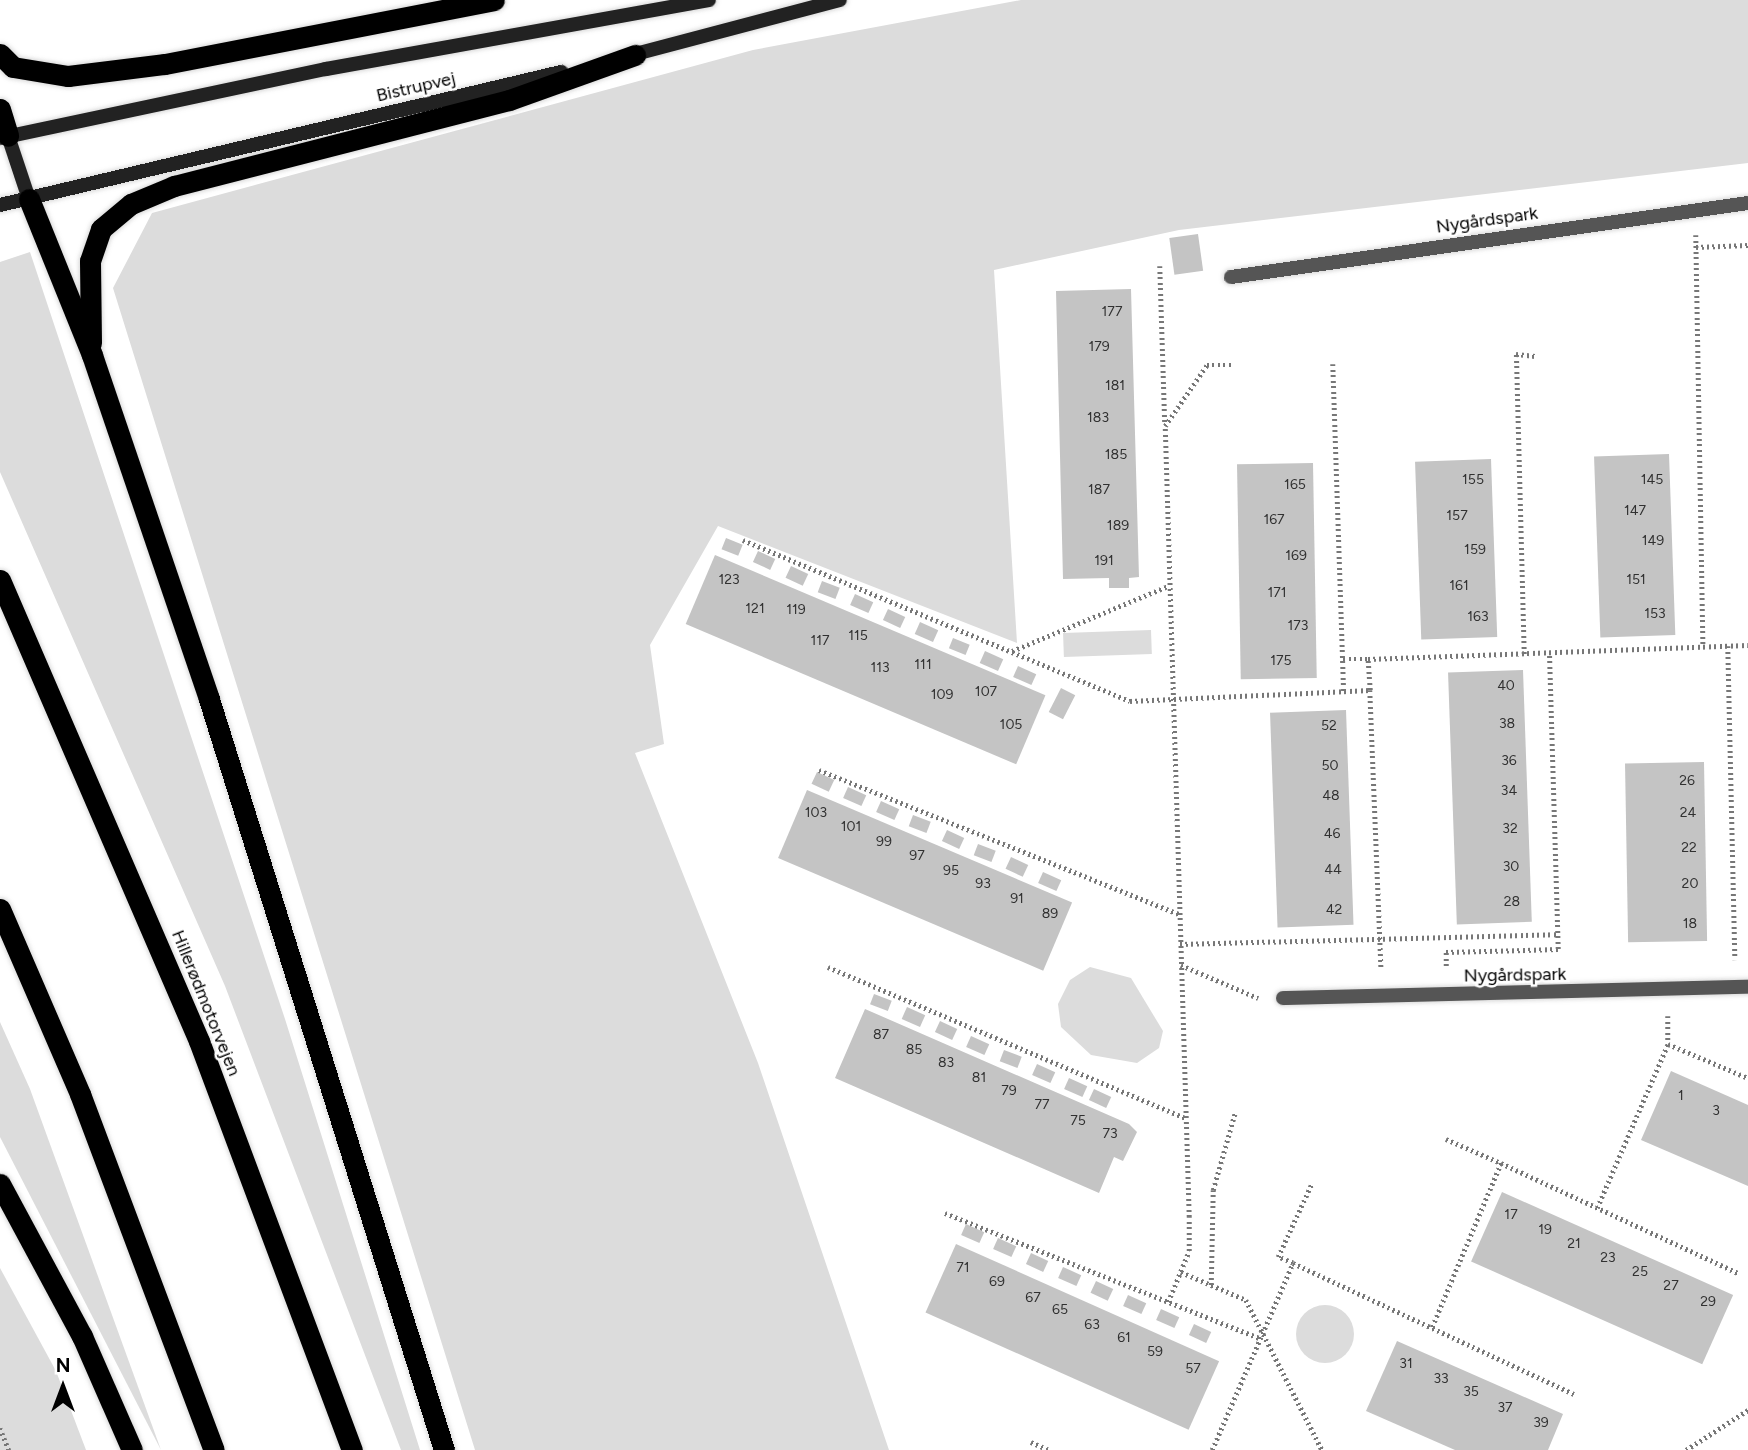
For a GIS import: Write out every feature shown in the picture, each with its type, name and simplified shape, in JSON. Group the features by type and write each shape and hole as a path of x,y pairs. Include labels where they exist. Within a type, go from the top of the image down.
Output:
{"highway":[{"path":"0,54 13,67 68,76 494,0"},
{"path":"92,355 90,261 101,229 131,204 174,186 509,100 635,55"},
{"path":"0,109 4,137"},
{"path":"29,199 92,355 209,699 444,1450"},
{"name":"Hillerødmotorvejen","path":"0,580 199,1041 352,1450"},
{"path":"0,909 80,1094 214,1450"},
{"path":"0,1184 82,1336 132,1450"}],"main road":[{"name":"Bistrupvej","path":"4,137 326,69 709,0"},
{"name":"Bistrupvej","path":"0,205 635,55 840,0"},
{"path":"4,137 29,199"}],"street":[{"name":"Nygårdspark","path":"1231,277 1748,203"},
{"name":"Nygårdspark","path":"1283,998 1742,987"}],"path":[{"path":"1696,211 1703,648"},
{"path":"1696,247 1748,245"},
{"path":"1160,266 1170,699 1189,1251 1168,1301"},
{"path":"1524,654 1516,354 1535,356"},
{"path":"1165,426 1207,365 1234,365"},
{"path":"1333,365 1345,692"},
{"path":"743,540 1130,701 1370,690"},
{"path":"1011,651 1168,586"},
{"path":"1343,659 1748,645"},
{"path":"1728,646 1742,987"},
{"path":"1446,996 1446,952 1558,949 1549,653"},
{"path":"1368,659 1382,996"},
{"path":"819,770 1179,914"},
{"path":"1180,944 1558,934"},
{"path":"1181,965 1267,1002"},
{"path":"828,967 1185,1118"},
{"path":"1598,1208 1668,1044 1748,1078"},
{"path":"1211,1285 1213,1190 1235,1113"},
{"path":"1446,1139 1738,1273"},
{"path":"1432,1326 1501,1163"},
{"path":"1312,1183 1278,1257 1574,1394"},
{"path":"945,1213 1261,1339"},
{"path":"1212,1450 1293,1263"},
{"path":"1181,1272 1246,1300 1261,1339 1322,1450"},
{"path":"1686,1450 1748,1410"},
{"path":"0,1428 9,1450"},
{"path":"1031,1442 1049,1450"}],"shaded area":[{"path":"1021,0 1748,0 1748,163 1179,230 994,270 1017,643 718,526 650,645 664,744 635,753 758,1063 889,1450 475,1450 113,288 152,213 753,50"},
{"path":"30,252 285,1019 420,1450 401,1450 225,986 0,472 0,262"},
{"path":"1151,630 1152,654 1064,657 1063,633"},
{"path":"1090,967 1131,978 1163,1031 1159,1048 1137,1063 1091,1055 1061,1027 1058,1004 1070,980"},
{"path":"0,1022 30,1089 161,1450 0,1137"},
{"path":"0,1268 56,1371 86,1450 0,1450"},
{"path":"1319,1305 1331,1305 1346,1313 1354,1328 1354,1340 1346,1355 1331,1363 1319,1363 1304,1355 1296,1340 1296,1328 1304,1313"}],"building":[{"path":"1198,234 1203,271 1174,275 1169,238"},
{"path":"1131,289 1139,577 1129,578 1129,588 1109,588 1109,578 1063,579 1056,291"},
{"path":"1669,454 1675,635 1600,638 1594,457"},
{"path":"1491,459 1497,637 1421,640 1415,462"},
{"path":"1313,463 1317,678 1241,679 1237,464"},
{"path":"726,538 743,545 738,556 722,549"},
{"path":"758,551 775,559 770,570 753,562"},
{"path":"715,555 1045,695 1016,764 686,624"},
{"path":"791,566 808,574 803,586 786,578"},
{"path":"822,581 840,588 835,599 818,592"},
{"path":"855,594 873,602 868,613 850,605"},
{"path":"888,609 905,617 900,628 883,620"},
{"path":"920,622 938,630 933,642 915,634"},
{"path":"953,638 970,645 966,655 949,648"},
{"path":"985,651 1003,659 998,671 980,663"},
{"path":"1018,666 1036,674 1031,685 1013,677"},
{"path":"1523,670 1532,922 1457,924 1448,673"},
{"path":"1061,688 1075,695 1063,719 1049,712"},
{"path":"1346,710 1354,925 1278,928 1270,713"},
{"path":"1704,762 1707,941 1628,942 1625,763"},
{"path":"817,772 834,780 829,792 812,784"},
{"path":"848,787 866,795 861,806 843,798"},
{"path":"807,790 1072,903 1043,971 778,858"},
{"path":"881,801 899,809 894,820 876,812"},
{"path":"913,815 931,822 926,833 909,826"},
{"path":"947,830 964,838 959,849 942,841"},
{"path":"978,844 996,851 991,862 974,855"},
{"path":"1011,857 1028,865 1023,877 1006,869"},
{"path":"1043,872 1061,880 1056,891 1038,883"},
{"path":"874,994 892,1001 888,1011 870,1004"},
{"path":"907,1007 925,1015 920,1027 902,1019"},
{"path":"865,1009 1129,1124 1137,1132 1123,1161 1114,1157 1099,1193 835,1078"},
{"path":"940,1021 957,1029 952,1040 935,1032"},
{"path":"971,1036 989,1044 984,1055 966,1047"},
{"path":"1004,1050 1022,1057 1017,1068 1000,1061"},
{"path":"1037,1064 1055,1072 1050,1083 1032,1075"},
{"path":"1671,1071 1748,1105 1748,1186 1641,1140"},
{"path":"1069,1078 1087,1086 1082,1097 1064,1089"},
{"path":"1094,1089 1111,1097 1106,1108 1089,1100"},
{"path":"1502,1192 1733,1295 1702,1364 1471,1261"},
{"path":"966,1224 984,1232 979,1243 961,1235"},
{"path":"998,1238 1016,1246 1011,1257 993,1249"},
{"path":"956,1244 1219,1361 1189,1430 925,1313"},
{"path":"1031,1253 1048,1261 1043,1272 1026,1264"},
{"path":"1063,1267 1081,1275 1076,1286 1058,1278"},
{"path":"1096,1281 1113,1289 1108,1301 1091,1293"},
{"path":"1128,1295 1146,1303 1141,1314 1123,1306"},
{"path":"1161,1309 1179,1317 1174,1328 1156,1320"},
{"path":"1194,1324 1211,1332 1206,1343 1189,1335"},
{"path":"1397,1341 1563,1414 1548,1450 1455,1450 1366,1411"}]}
